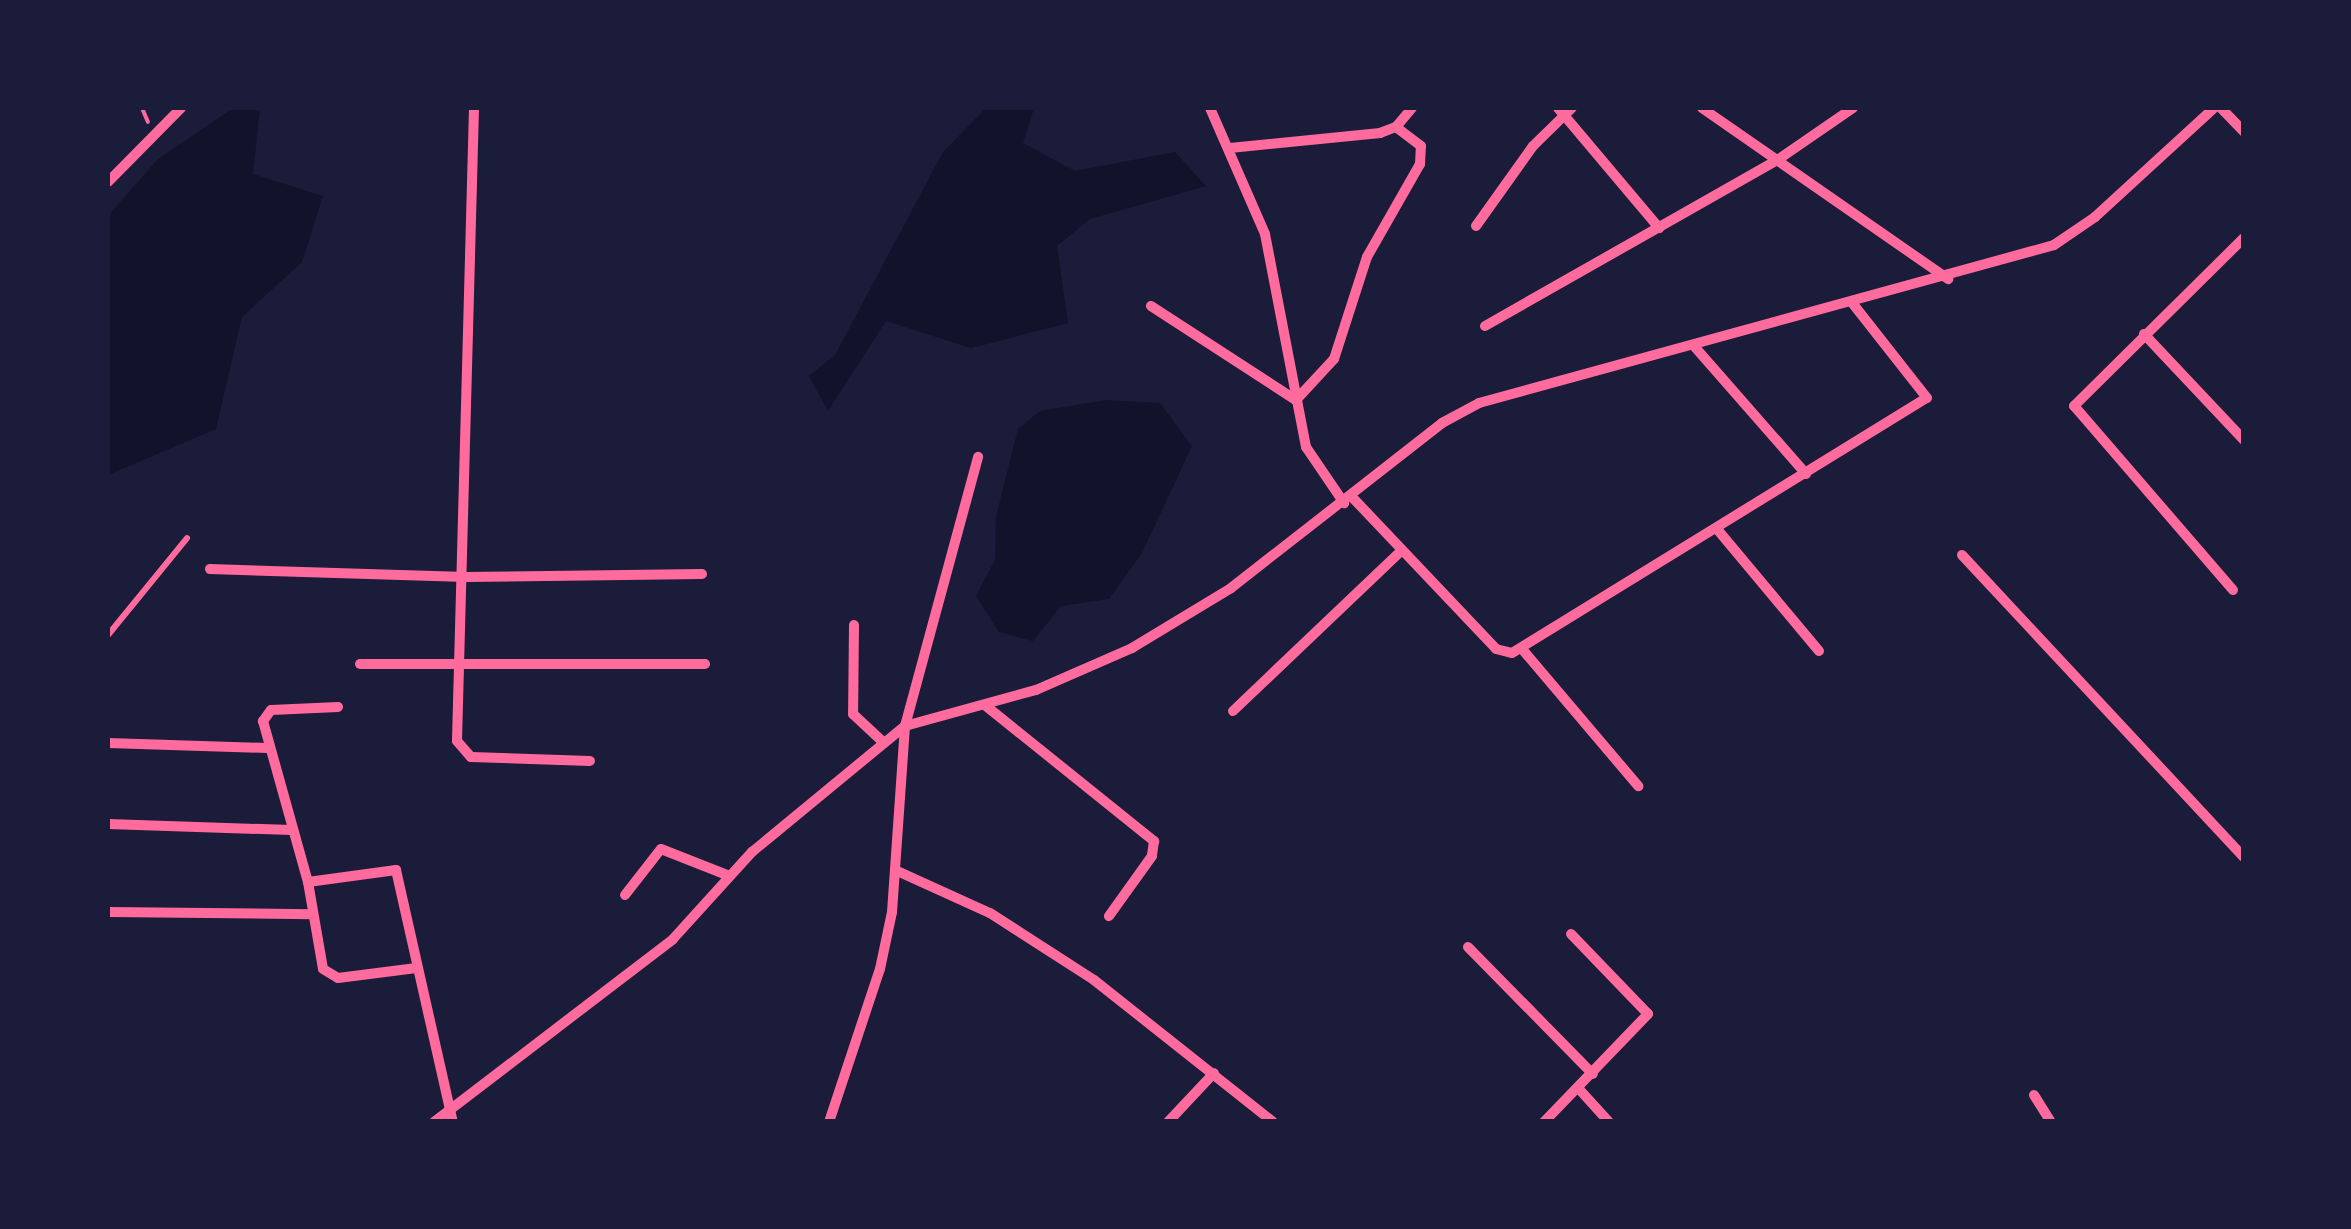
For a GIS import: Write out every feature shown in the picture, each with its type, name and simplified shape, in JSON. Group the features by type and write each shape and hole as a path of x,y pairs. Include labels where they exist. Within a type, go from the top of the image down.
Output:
{"street":[{"path":"108,182 181,108"},
{"path":"474,108 466,577 457,741 463,754 590,760"},
{"path":"1210,108 1265,234 1296,400 1312,462 1496,649 1522,649 1927,398 1853,304"},
{"path":"1230,148 1396,127 1412,108"},
{"path":"1702,108 1948,279"},
{"path":"1486,326 1780,160 1852,108"},
{"path":"434,1122 451,1116 673,939 728,875 905,726 986,706 1132,648 1231,588 1442,423 1479,403 1948,279 2077,232 2217,108 2244,132"},
{"path":"1476,226 1565,110 1659,228"},
{"path":"1296,400 1334,359 1367,256 1420,164 1421,146 1396,127"},
{"path":"2233,590 2074,406 2244,238"},
{"path":"1152,306 1296,400"},
{"path":"2144,334 2244,440"},
{"path":"1694,346 1806,474"},
{"path":"829,1122 880,970 895,870 905,726 978,457"},
{"path":"1717,529 1820,652"},
{"path":"1233,710 1402,550"},
{"path":"1962,555 2244,857"},
{"path":"210,569 466,577 702,574"},
{"path":"854,625 854,714 882,742"},
{"path":"1522,649 1638,786"},
{"path":"360,664 705,664"},
{"path":"338,706 271,710 263,721 267,748 308,882 323,969 330,976 416,968"},
{"path":"986,706 1154,841 1152,856 1109,916"},
{"path":"108,743 267,748"},
{"path":"108,824 292,830"},
{"path":"625,894 660,849 728,875"},
{"path":"308,882 393,867 451,1116"},
{"path":"895,870 990,913 1094,980 1274,1122"},
{"path":"108,912 312,914"},
{"path":"1544,1122 1648,1012 1571,934"},
{"path":"1468,947 1593,1074"},
{"path":"1168,1122 1214,1073"},
{"path":"1579,1089 1609,1122"},
{"path":"2034,1095 2051,1122"}],"lane":[{"path":"108,636 187,538"}],"shaded area":[{"path":"233,108 260,108 253,174 323,196 302,262 242,317 216,429 108,475 108,216 157,160"},
{"path":"986,108 1034,108 1023,143 1075,171 1175,152 1206,186 1090,219 1057,246 1068,323 971,348 886,321 828,411 809,376 835,355 943,152"},
{"path":"1107,400 1160,403 1192,446 1142,553 1109,599 1061,606 1033,641 999,632 976,596 995,560 996,517 1018,429 1040,411"}]}
